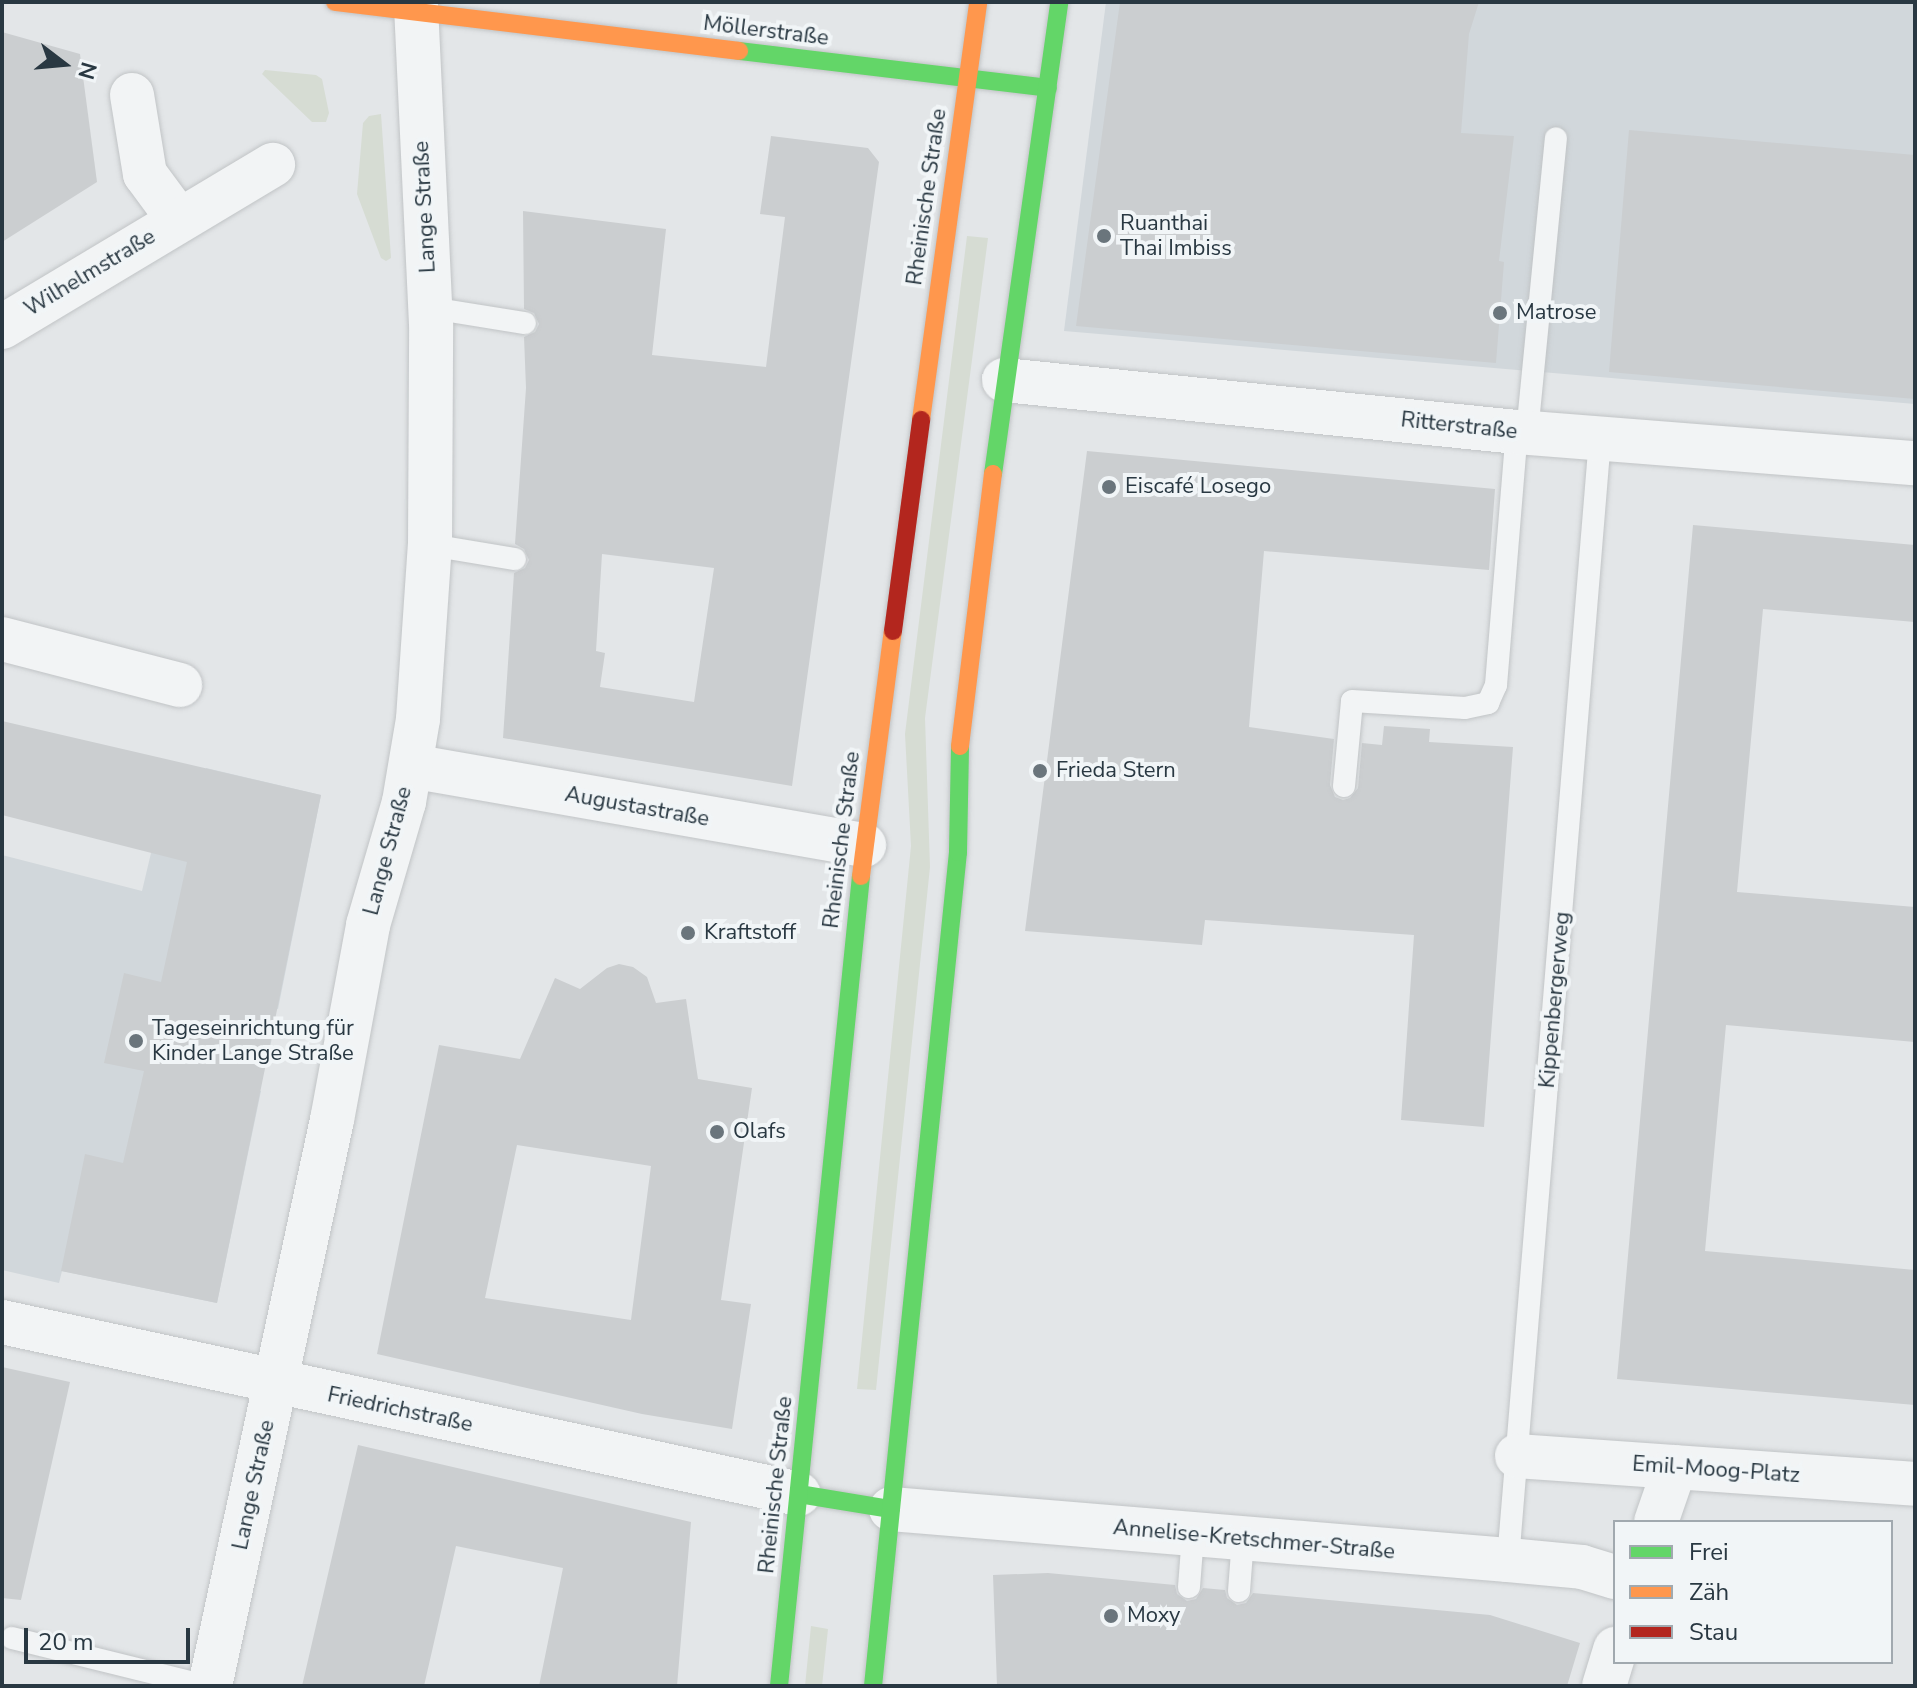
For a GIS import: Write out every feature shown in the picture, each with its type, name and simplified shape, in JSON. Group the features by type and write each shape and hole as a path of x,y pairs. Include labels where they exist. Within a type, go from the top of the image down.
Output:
{"main road":[{"name":"Möllerstraße","path":"335,2 417,7 1048,88"},
{"name":"Rheinische Straße","path":"779,1686 864,845 978,2"},
{"path":"873,1686 958,852 960,745 1004,380 1059,2"},
{"path":"799,1494 891,1509"}],"street":[{"name":"Lange Straße","path":"208,1686 276,1383 368,925 411,766 430,545 431,308 417,7"},
{"name":"Wilhelmstraße","path":"132,95 145,174 179,220"},
{"name":"Wilhelmstraße","path":"2,327 273,165"},
{"name":"Ritterstraße","path":"1004,380 1522,432 1915,463"},
{"path":"2,639 180,685"},
{"name":"Augustastraße","path":"411,766 864,845"},
{"name":"Friedrichstraße","path":"2,1322 799,1494"},
{"name":"Emil-Moog-Platz","path":"1517,1456 1915,1484"},
{"path":"1657,1520 1675,1467"},
{"name":"Annelise-Kretschmer-Straße","path":"891,1509 1508,1560 1582,1567 1613,1576"},
{"path":"1604,1686 1613,1656"}],"lane":[{"path":"1344,786 1352,701 1465,708 1488,703 1496,685 1556,138"},
{"path":"431,308 525,323"},
{"name":"Kippenbergerweg","path":"1508,1560 1600,439"},
{"path":"430,545 515,559"},
{"path":"1189,1587 1193,1535"},
{"path":"1239,1591 1243,1539"},
{"path":"12,1638 208,1686"}],"shaded area":[{"path":"1106,2 1915,2 1915,404 1064,331"},
{"path":"265,70 316,75 322,79 329,113 326,122 312,122 262,74"},
{"path":"381,114 391,258 386,261 381,258 357,194 363,123 369,116"},
{"path":"967,236 988,238 925,718 930,867 876,1390 857,1389 911,846 905,734"},
{"name":"Tageseinrichtung für Kinder Lange Straße","path":"206,768 321,795 278,1009 258,1005 253,1028 273,1033 265,1067 241,1087 261,1091 217,1303 62,1271 59,1283 2,1270 2,855 142,891 151,853 155,853 201,791"},
{"path":"811,1626 828,1629 822,1686 805,1686"}],"building":[{"path":"1120,2 1479,2 1469,34 1461,133 1514,136 1499,261 1504,262 1496,363 1076,326"},
{"path":"2,32 80,54 97,182 2,242"},
{"path":"1629,130 1915,155 1915,399 1609,372"},
{"path":"771,136 868,148 879,162 792,786 503,738 514,573 525,568 529,560 524,549 515,544 526,388 524,337 535,332 539,324 534,313 524,309 523,211 666,229 652,355 766,367 785,217 760,214","holes":["602,554 714,568 694,702 600,687 605,653 596,651"]},
{"path":"1087,451 1495,489 1489,570 1264,551 1249,727 1334,739 1330,785 1335,797 1343,800 1350,798 1358,788 1362,743 1382,745 1384,726 1430,729 1429,742 1513,747 1484,1127 1401,1120 1414,935 1205,920 1202,945 1025,931"},
{"path":"1693,525 1915,545 1915,622 1763,609 1737,892 1915,907 1915,1042 1726,1025 1705,1251 1915,1270 1915,1405 1617,1379"},
{"path":"2,721 321,795 217,1303 61,1271 85,1154 123,1163 144,1071 104,1063 124,973 161,982 187,862 2,815"},
{"path":"619,964 633,967 647,977 656,1003 686,999 698,1079 752,1088 721,1300 751,1304 732,1429 642,1414 377,1354 439,1045 520,1059 555,978 580,989 607,968","holes":["517,1145 651,1166 631,1320 485,1298"]},
{"path":"2,1367 70,1382 21,1600 2,1598"},
{"path":"358,1445 691,1522 677,1686 539,1686 563,1568 456,1546 424,1686 302,1686"},
{"path":"1048,1573 1175,1585 1177,1594 1187,1601 1196,1599 1203,1588 1225,1590 1227,1598 1237,1605 1246,1603 1253,1593 1490,1615 1580,1643 1567,1686 997,1686 993,1575"}],"traffic: fast":[{"path":"993,474 1059,2"},
{"path":"739,51 1048,88"},
{"path":"873,1686 958,852 960,746"},
{"path":"779,1686 861,876"},
{"path":"799,1494 891,1509"}],"traffic: slow":[{"path":"335,2 739,51"},
{"path":"921,420 978,2"},
{"path":"960,746 993,474"},
{"path":"861,876 893,631"}],"traffic: jam":[{"path":"893,631 921,420"}],"place":[{"name":"Ruanthai Thai Imbiss","path":"1104,236"},
{"name":"Matrose","path":"1500,313"},
{"name":"Eiscafé Losego","path":"1109,487"},
{"name":"Frieda Stern","path":"1040,771"},
{"name":"Kraftstoff","path":"688,933"},
{"name":"Tageseinrichtung für Kinder Lange Straße","path":"136,1041"},
{"name":"Olafs","path":"717,1132"},
{"name":"Moxy","path":"1111,1616"}]}
